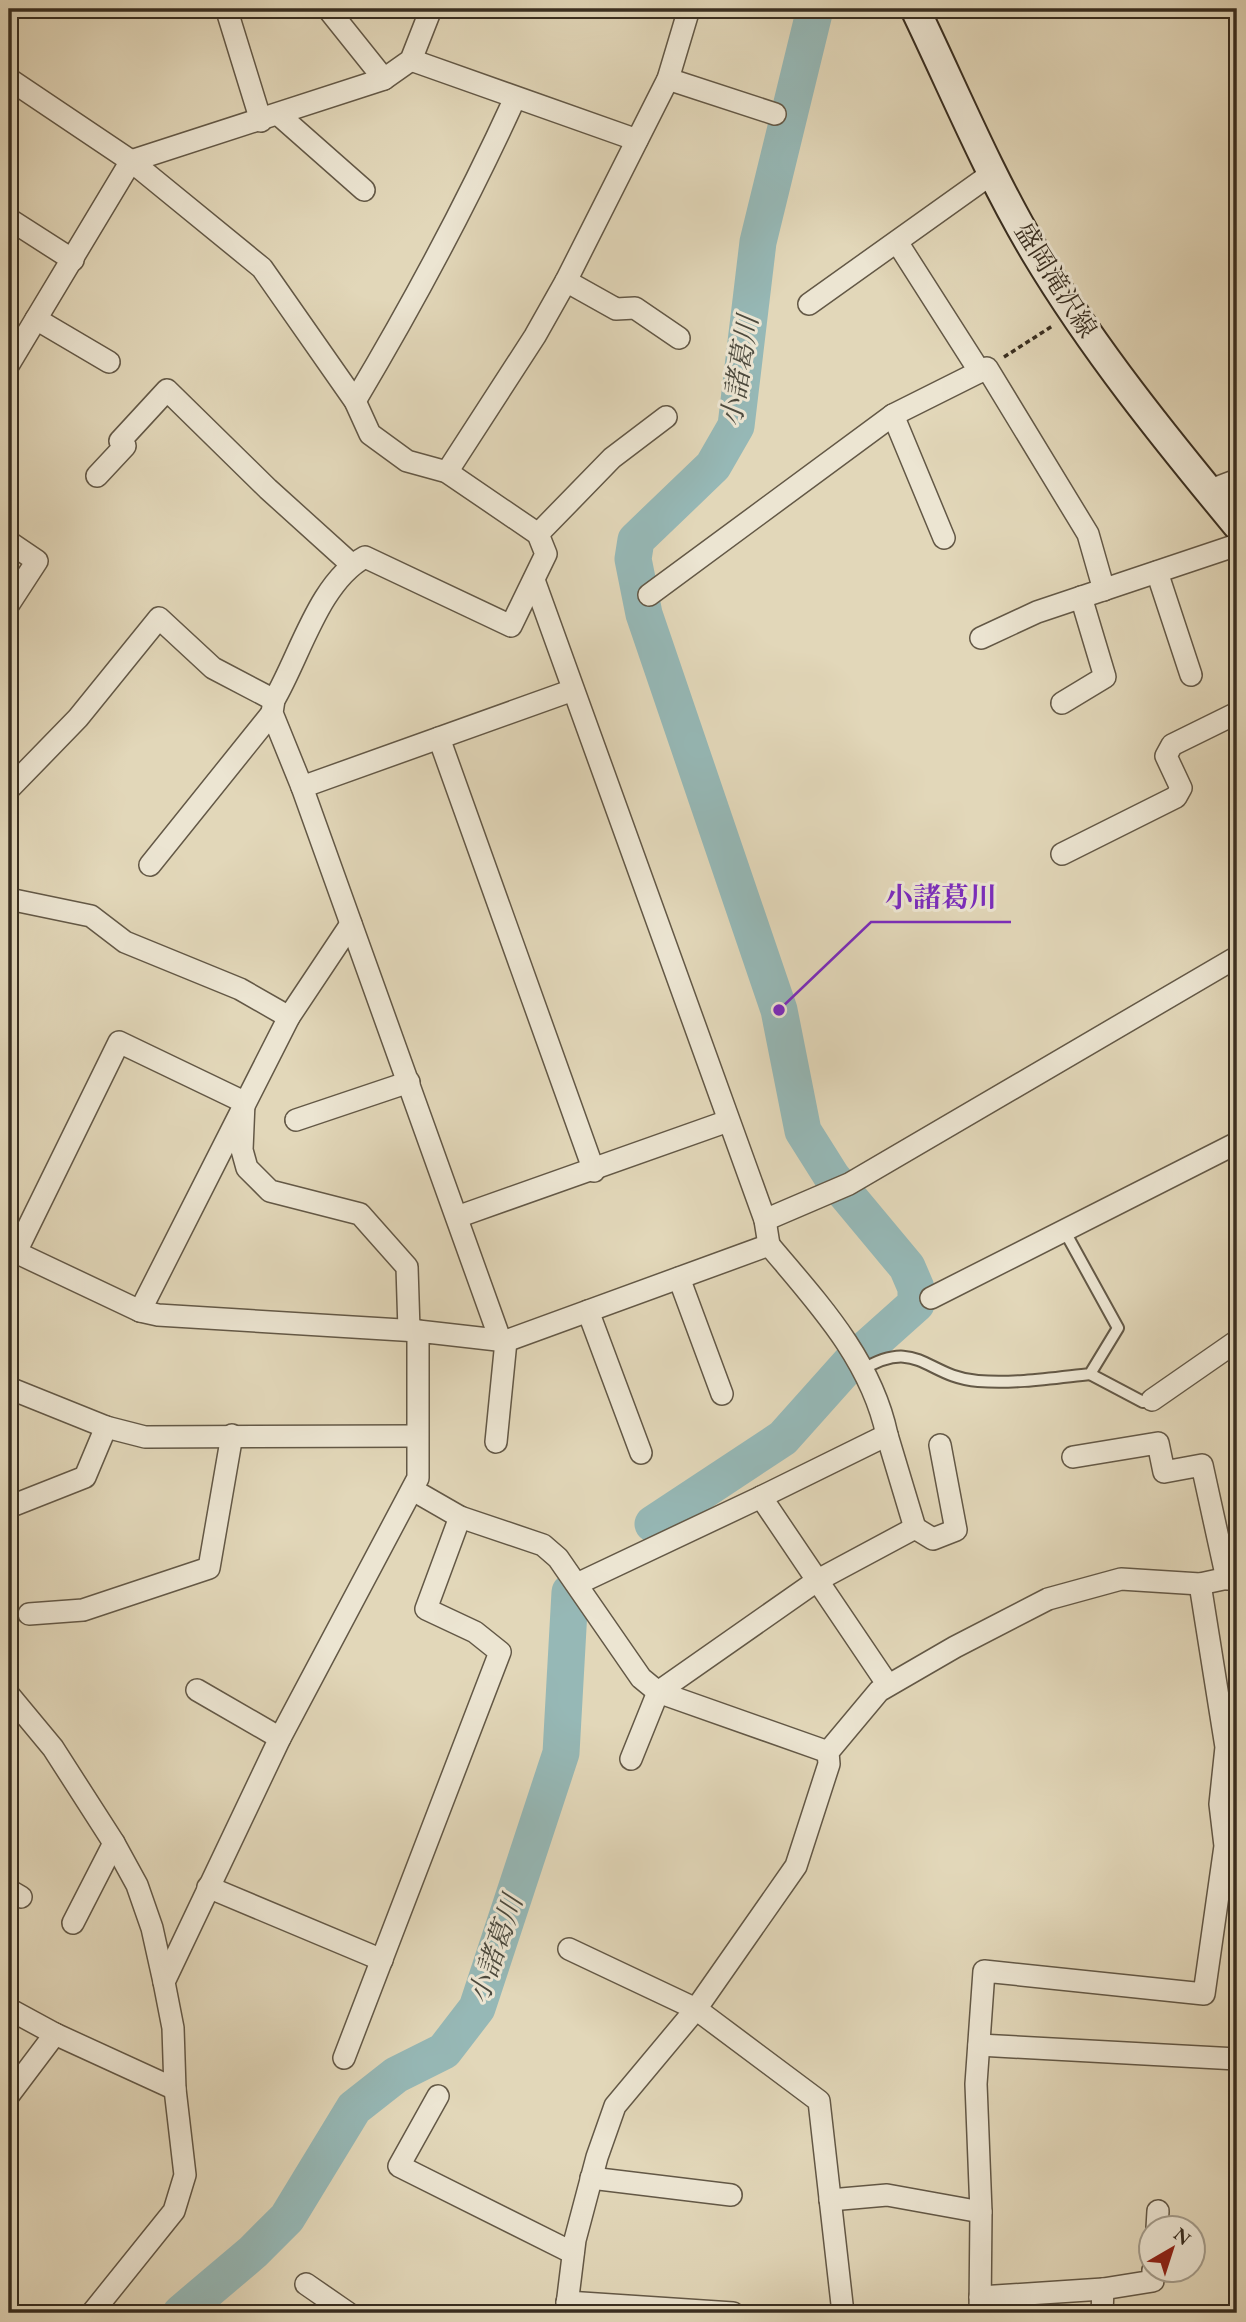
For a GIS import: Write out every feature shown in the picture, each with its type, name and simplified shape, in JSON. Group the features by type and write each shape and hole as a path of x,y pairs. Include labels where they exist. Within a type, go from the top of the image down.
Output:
{"main road":[{"name":"盛岡滝沢線","path":"915,9 1034,250 1073,313 1237,525"}],"street":[{"path":"328,9 384,79"},
{"path":"9,364 131,161 384,79 411,60 431,9"},
{"path":"447,472 535,336 566,281 668,79 689,9"},
{"path":"227,11 270,118 364,190"},
{"path":"411,60 637,140"},
{"path":"9,79 131,161 262,268 355,401 370,434 407,461 426,464 447,472 538,534 546,554 511,626 365,556 351,564 321,604 273,706 150,865"},
{"path":"668,79 775,114"},
{"path":"355,401 433,268 470,198 515,98"},
{"path":"809,304 994,172"},
{"path":"9,219 73,260"},
{"path":"897,242 1088,534 1104,590"},
{"path":"566,281 616,309 635,308 679,338"},
{"path":"36,320 108,362"},
{"path":"649,595 893,415 983,370"},
{"path":"97,476 125,446 120,441 167,390 268,489 351,564"},
{"path":"893,415 944,538"},
{"path":"538,534 612,458 666,417"},
{"path":"1209,491 1237,480"},
{"path":"9,542 37,561 9,604"},
{"path":"981,638 1037,612 1237,545"},
{"path":"1157,572 1191,675"},
{"path":"534,580 765,1220 769,1244 842,1331 883,1415 915,1528 933,1539 956,1530 940,1445"},
{"path":"1062,703 1105,677 1081,597"},
{"path":"9,789 78,718 159,618 213,668 273,706 503,1340 496,1442"},
{"path":"302,787 573,690"},
{"path":"1062,855 1176,797 1181,788 1166,756 1172,745 1237,713"},
{"path":"439,738 594,1171"},
{"path":"9,899 91,916 125,943 240,989 289,1017"},
{"path":"140,1311 289,1017 351,924"},
{"path":"765,1220 839,1189 1237,957"},
{"path":"244,1102 119,1042 12,1251 140,1311 158,1315 413,1331 503,1340 769,1244"},
{"path":"296,1119 409,1082"},
{"path":"164,1982 280,1738 418,1478 413,1331 407,1267 360,1213 270,1191 247,1168 242,1150 244,1102"},
{"path":"457,1217 728,1122"},
{"path":"931,1298 1237,1143"},
{"path":"679,1278 722,1394"},
{"path":"588,1311 641,1453"},
{"path":"1152,1400 1237,1341"},
{"path":"9,1388 106,1427 145,1437 416,1436"},
{"path":"9,1507 85,1477 106,1427"},
{"path":"29,1615 83,1610 209,1568 232,1435"},
{"path":"577,1584 887,1435"},
{"path":"733,2313 567,2308 573,2253 591,2178 615,2106 696,2009 796,1866 829,1764 828,1752 879,1691 1048,1600 1121,1579 1200,1584 1232,1577 1202,1465 1164,1472 1158,1443 1073,1457"},
{"path":"413,1490 460,1517 543,1545 558,1558 641,1678 657,1692 828,1752"},
{"path":"761,1497 888,1685"},
{"path":"344,2058 500,1652 475,1632 426,1609 460,1517"},
{"path":"631,1759 657,1692 818,1580 915,1528"},
{"path":"1138,2283 980,2305 981,2212 976,2084 984,1971 1204,1994 1230,1824 1220,1804 1226,1747 1200,1584"},
{"path":"197,1690 280,1738"},
{"path":"9,1695 53,1748 114,1843 137,1885 152,1928 173,2028 175,2089 185,2175 174,2211 92,2313"},
{"path":"73,1923 114,1843"},
{"path":"208,1887 382,1961"},
{"path":"569,1949 696,2009 819,2101 843,2313"},
{"path":"9,2009 55,2034 175,2089"},
{"path":"9,2095 55,2034"},
{"path":"979,2045 1237,2059"},
{"path":"438,2096 398,2166 573,2253"},
{"path":"591,2178 731,2195"},
{"path":"830,2200 887,2195 981,2212"},
{"path":"306,2284 348,2313"},
{"path":"1102,2313 1103,2289"}],"lane":[{"path":"1065,1230 1118,1328 1090,1374"},
{"path":"859,1364 903,1355 920,1359 954,1377 976,1381 1004,1382 1090,1374 1143,1402 1152,1400"}],"path":[{"path":"983,370 1073,313"}],"waterway":[{"name":"小諸葛川","path":"653,1524 783,1438 850,1363 916,1304 916,1288 907,1267 832,1177 803,1131 779,1010 644,614 633,559 636,540 713,466 736,426 758,242 815,9"},
{"name":"小諸葛川","path":"181,2313 253,2252 287,2218 354,2108 396,2075 444,2051 477,2008 561,1753 570,1592"}],"place":[{"name":"小諸葛川","path":"779,1010"}]}
